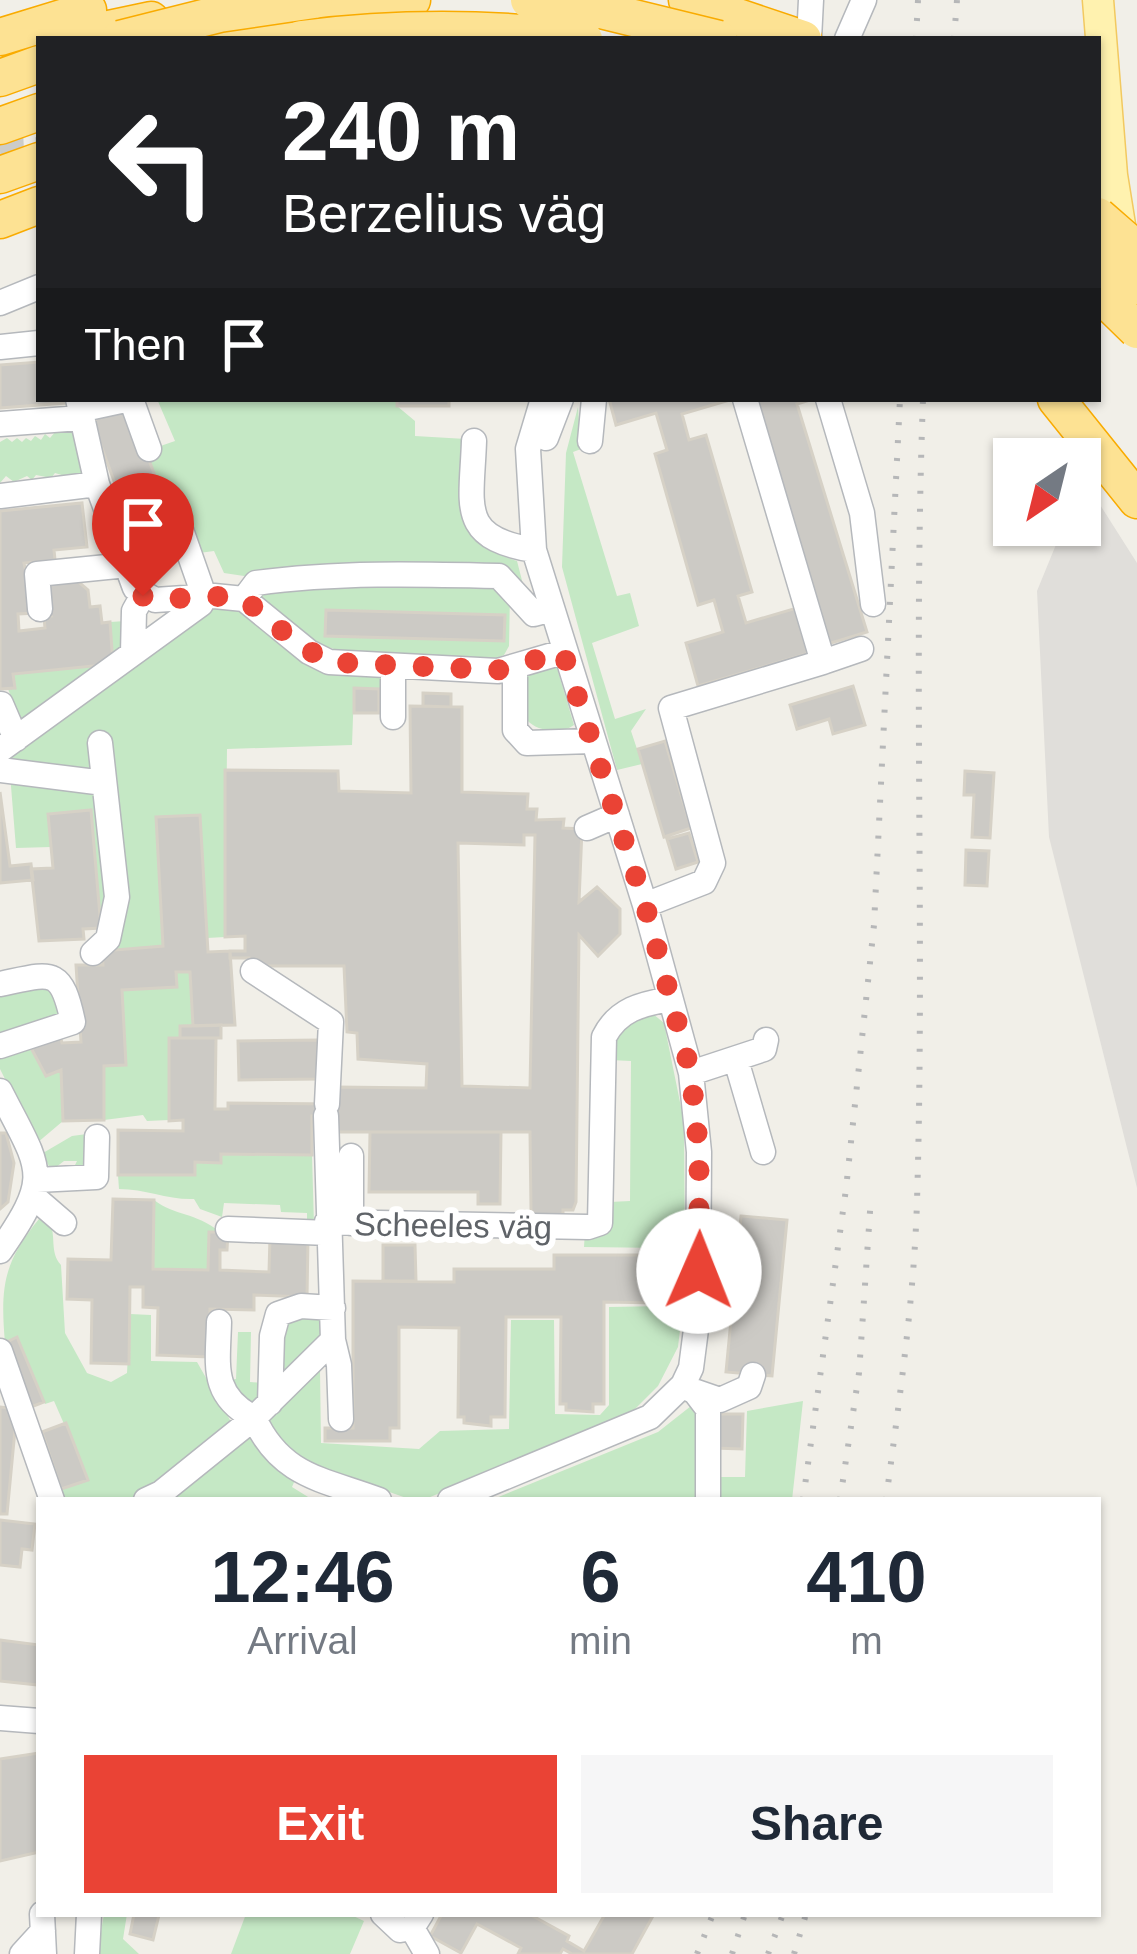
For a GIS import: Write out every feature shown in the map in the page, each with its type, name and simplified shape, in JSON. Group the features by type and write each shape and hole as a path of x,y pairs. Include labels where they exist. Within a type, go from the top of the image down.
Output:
{"highway":[{"path":"60,36 122,0"},
{"path":"93,36 153,20 312,0"},
{"path":"133,36 218,14 312,0"},
{"path":"217,36 412,0"},
{"path":"478,28 526,0 597,9 707,36"},
{"path":"653,16 786,36"},
{"path":"325,36 458,28 550,36"},
{"path":"0,78 30,53"},
{"path":"0,100 30,53"},
{"path":"0,126 36,113"},
{"path":"0,158 36,145"},
{"path":"0,176 36,162"},
{"path":"0,206 36,192"},
{"path":"0,220 36,206"},
{"path":"1101,219 1137,250"},
{"path":"0,241 36,228"},
{"path":"1101,253 1137,286"},
{"path":"1101,295 1137,330"},
{"path":"1058,402 1137,500"}],"main road":[{"path":"1085,0 1086,36"},
{"path":"1098,0 1101,36"},
{"path":"1118,0 1137,302"},
{"path":"1101,38 1112,175 1137,302"},
{"path":"1101,180 1111,244 1137,347"}],"street":[{"path":"806,36 811,0"},
{"path":"848,36 864,0"},
{"path":"0,302 36,288"},
{"path":"0,347 36,343"},
{"path":"0,424 115,402"},
{"path":"131,402 149,448"},
{"path":"457,1497 650,1417 689,1389 698,1314 697,1109 691,1073 645,905 533,550 528,449 542,402"},
{"path":"530,505 539,456 560,402"},
{"path":"590,440 593,402"},
{"path":"747,402 823,662"},
{"path":"829,402 862,513 873,604"},
{"path":"79,409 97,484 135,588 143,596 155,600 244,599 298,644 329,662 498,670 563,652"},
{"path":"474,441 474,519 484,534 500,544 533,550"},
{"path":"0,496 97,484"},
{"path":"2,704 15,739 201,604 173,507"},
{"path":"40,609 37,574 127,565"},
{"path":"244,599 256,583 283,580 346,575 499,576 534,614 549,610"},
{"path":"133,652 134,611 143,596"},
{"path":"645,905 704,882 713,863 671,708 862,649"},
{"path":"393,666 393,718"},
{"path":"514,668 515,730 527,743 592,740"},
{"path":"93,953 108,940 117,897 100,743"},
{"path":"0,770 104,783"},
{"path":"587,828 617,815"},
{"path":"253,970 331,1022 327,1110 335,1226"},
{"path":"0,984 40,976 58,980 66,989 73,1022 0,1046"},
{"name":"Scheeles väg","path":"335,1226 588,1227 600,1223 604,1036 623,1012 670,999"},
{"path":"691,1073 764,1049 766,1040"},
{"path":"736,1060 763,1151"},
{"path":"0,1091 32,1154 36,1189 64,1223"},
{"path":"0,1251 36,1189 96,1177 97,1137"},
{"path":"341,1419 333,1340 333,1246 351,1156"},
{"path":"227,1229 335,1226"},
{"path":"333,1308 301,1306 278,1314 262,1411 276,1457 295,1469 371,1497"},
{"path":"220,1322 218,1382 238,1410 262,1411"},
{"path":"152,1497 262,1411 333,1340"},
{"path":"2,1362 51,1497"},
{"path":"689,1389 720,1400 749,1387 753,1375"},
{"path":"689,1389 708,1409 708,1497"},
{"path":"0,1718 36,1721"},
{"path":"87,1954 88,1917"},
{"path":"386,1917 400,1930 416,1921 427,1954"},
{"path":"22,1954 43,1933"}],"shaded area":[{"path":"1101,506 1137,563 1137,1188 1049,837 1037,591 1055,546 1101,546"}],"green space":[{"path":"158,402 397,402 415,421 415,436 466,439 461,500 468,529 494,552 517,561 526,596 507,571 279,569 244,576 224,573 214,551 199,553 180,500 163,497 146,451 175,441"},
{"path":"578,407 581,449 573,452 617,596 630,593 639,626 592,643 615,719 646,709 631,731 642,764 617,770 562,567 566,453"},
{"path":"62,424 70,424 85,482 55,473 51,478 36,475 14,482 6,476 0,483 0,442 7,438 31,441 35,436 41,440 45,434 50,438"},
{"path":"498,579 510,592 509,646 494,659 346,653 313,642 264,604 261,593 264,588"},
{"path":"210,605 231,605 286,650 319,668 384,674 384,688 354,689 352,745 227,749 225,937 207,938 200,815 157,817 163,946 102,951 101,928 51,847 16,848 10,774 111,793 11,765 12,746"},
{"path":"126,621 128,651 112,662 110,622"},
{"path":"109,664 26,722 19,718 8,689 15,688 13,674"},
{"path":"549,665 557,668 574,725 563,730 543,729 527,720 527,671"},
{"path":"190,972 193,1026 180,1038 169,1039 169,1120 147,1121 143,1115 104,1120 104,1066 126,1064 122,990"},
{"path":"38,983 56,989 63,1018 0,1040 0,993"},
{"path":"647,1009 664,1023 684,1122 685,1262 664,1261 664,1248 584,1247 585,1231 610,1202 630,1201 631,1061 610,1060 611,1039"},
{"path":"30,1046 46,1075 61,1070 63,1121 37,1143 0,1069 0,1056"},
{"path":"87,1134 88,1159 77,1171 72,1171 77,1161 64,1161 51,1171 43,1153 72,1136"},
{"path":"221,1154 312,1155 314,1225 307,1224 307,1213 281,1212 280,1205 224,1203 222,1217 200,1209 194,1199 119,1189 118,1175 195,1175 195,1162 220,1163"},
{"path":"154,1200 220,1232 209,1232 208,1270 153,1269"},
{"path":"39,1219 49,1220 61,1265 65,1333 87,1373 111,1382 127,1373 130,1314 151,1315 151,1361 197,1362 230,1420 229,1430 249,1438 298,1473 292,1487 308,1497 64,1497 61,1489 88,1479 54,1401 45,1404 17,1338 5,1343 7,1275 18,1248"},
{"path":"666,1278 686,1278 678,1347 658,1386 629,1415 430,1497 404,1497 302,1461 280,1449 266,1418 320,1370 321,1443 419,1449 440,1431 509,1429 511,1320 554,1320 555,1414 600,1415 609,1405 609,1307 665,1306"},
{"path":"320,1313 321,1340 281,1383 278,1339 291,1316"},
{"path":"238,1332 251,1332 250,1382 262,1383 259,1399 251,1408 230,1380 236,1379"},
{"path":"803,1401 792,1497 498,1497 658,1432 691,1406 703,1413 701,1477 745,1477 747,1411"},
{"path":"103,1917 127,1917 123,1939 139,1954 97,1954"},
{"path":"245,1917 355,1917 364,1921 350,1954 231,1954"}],"building":[{"path":"36,362 36,402 65,403 0,408 0,365"},
{"path":"397,402 449,402 449,406 397,406"},
{"path":"610,402 723,402 682,414 689,440 706,435 752,592 738,596 746,623 800,607 813,652 698,686 686,643 723,632 714,600 698,605 655,454 667,450 656,413 616,425"},
{"path":"753,402 803,402 797,404 867,632 828,644"},
{"path":"128,404 185,556 160,566 133,496 121,500 91,418"},
{"path":"82,503 87,547 54,550 55,560 24,563 35,613 18,614 19,631 45,628 44,617 51,616 45,606 49,585 73,577 88,590 90,607 100,606 102,623 110,622 113,664 13,674 15,688 0,689 0,511"},
{"path":"326,610 505,615 504,641 325,636"},
{"path":"853,686 865,725 833,734 829,719 797,729 790,705"},
{"path":"354,688 379,689 379,713 354,713"},
{"path":"423,693 451,694 451,707 423,706"},
{"path":"410,706 462,707 462,792 528,794 527,809 537,809 536,820 564,819 563,828 582,829 579,902 597,887 620,909 620,934 598,956 579,935 576,1202 573,1210 563,1210 563,1216 534,1216 531,1210 530,1132 335,1132 336,1087 426,1088 427,1064 358,1059 357,1033 347,1032 344,966 249,966 249,958 230,958 230,951 245,951 245,936 225,937 225,770 338,771 339,791 411,793","holes":["524,835 535,835 530,1088 462,1086 458,843 524,845"]},
{"path":"665,741 691,828 664,837 638,749"},
{"path":"965,771 994,773 990,838 972,837 974,795 964,795"},
{"path":"0,792 10,866 31,864 33,880 0,883"},
{"path":"91,810 101,928 83,929 84,939 39,941 31,869 53,868 48,814"},
{"path":"200,815 208,952 230,951 235,1025 193,1026 190,972 176,972 177,987 122,990 126,1065 104,1066 104,1120 63,1121 61,1070 46,1076 30,1046 60,1035 62,1043 81,1042 76,965 103,965 102,951 163,946 156,817"},
{"path":"689,833 698,862 676,869 667,839"},
{"path":"966,850 989,851 987,886 965,885"},
{"path":"221,1025 221,1038 180,1038 180,1026"},
{"path":"169,1038 216,1038 215,1109 228,1109 228,1103 336,1104 336,1116 312,1116 312,1155 221,1154 221,1163 195,1162 195,1175 118,1175 118,1130 183,1131 183,1120 169,1121"},
{"path":"318,1040 319,1079 239,1080 238,1041"},
{"path":"370,1132 501,1132 500,1204 478,1204 478,1192 369,1192"},
{"path":"0,1133 6,1133 14,1163 8,1202 0,1209"},
{"path":"113,1199 154,1200 153,1269 208,1270 209,1232 228,1232 227,1250 220,1250 220,1270 269,1272 270,1237 308,1238 307,1297 254,1295 254,1310 210,1309 209,1357 157,1355 158,1308 143,1307 143,1287 130,1287 129,1364 91,1363 92,1300 67,1299 68,1259 111,1260"},
{"path":"741,1216 787,1220 772,1376 726,1372"},
{"path":"383,1245 415,1245 416,1281 383,1281"},
{"path":"554,1255 659,1255 659,1303 604,1302 604,1404 593,1404 593,1412 566,1410 566,1404 560,1404 561,1317 506,1317 505,1417 491,1417 491,1426 464,1423 464,1417 458,1417 459,1328 399,1327 399,1428 390,1428 390,1441 325,1441 325,1428 353,1428 353,1281 454,1282 454,1269 554,1269"},
{"path":"17,1337 44,1402 31,1407 5,1343"},
{"path":"0,1407 17,1409 7,1514 0,1514"},
{"path":"715,1414 743,1414 742,1449 714,1448"},
{"path":"66,1423 88,1480 61,1489 42,1432"},
{"path":"0,1520 35,1524 32,1550 22,1549 20,1567 0,1565"},
{"path":"0,1640 36,1645 36,1685 0,1681"},
{"path":"36,1753 36,1853 0,1861 0,1759"},
{"path":"133,1917 159,1917 153,1940 130,1934"},
{"path":"440,1917 534,1917 569,1936 567,1941 584,1951 603,1917 652,1917 632,1954 572,1954 563,1949 560,1954 518,1954 521,1948 477,1924 461,1953 430,1936"}],"tunnel":[{"path":"0,151 36,149"}],"railway":[{"path":"916,36 918,0"},
{"path":"954,36 957,0"},
{"path":"803,1497 846,1189 874,925 900,402"},
{"path":"886,1497 917,1201 923,402"},
{"path":"840,1497 859,1373 871,1197"},
{"path":"697,1954 712,1917"},
{"path":"732,1954 744,1917"},
{"path":"768,1954 782,1917"},
{"path":"794,1954 805,1917"}],"route":[{"path":"143,596 155,600 244,599 298,644 329,662 498,670 563,652 645,905 691,1073 699,1152 699,1271"}]}
